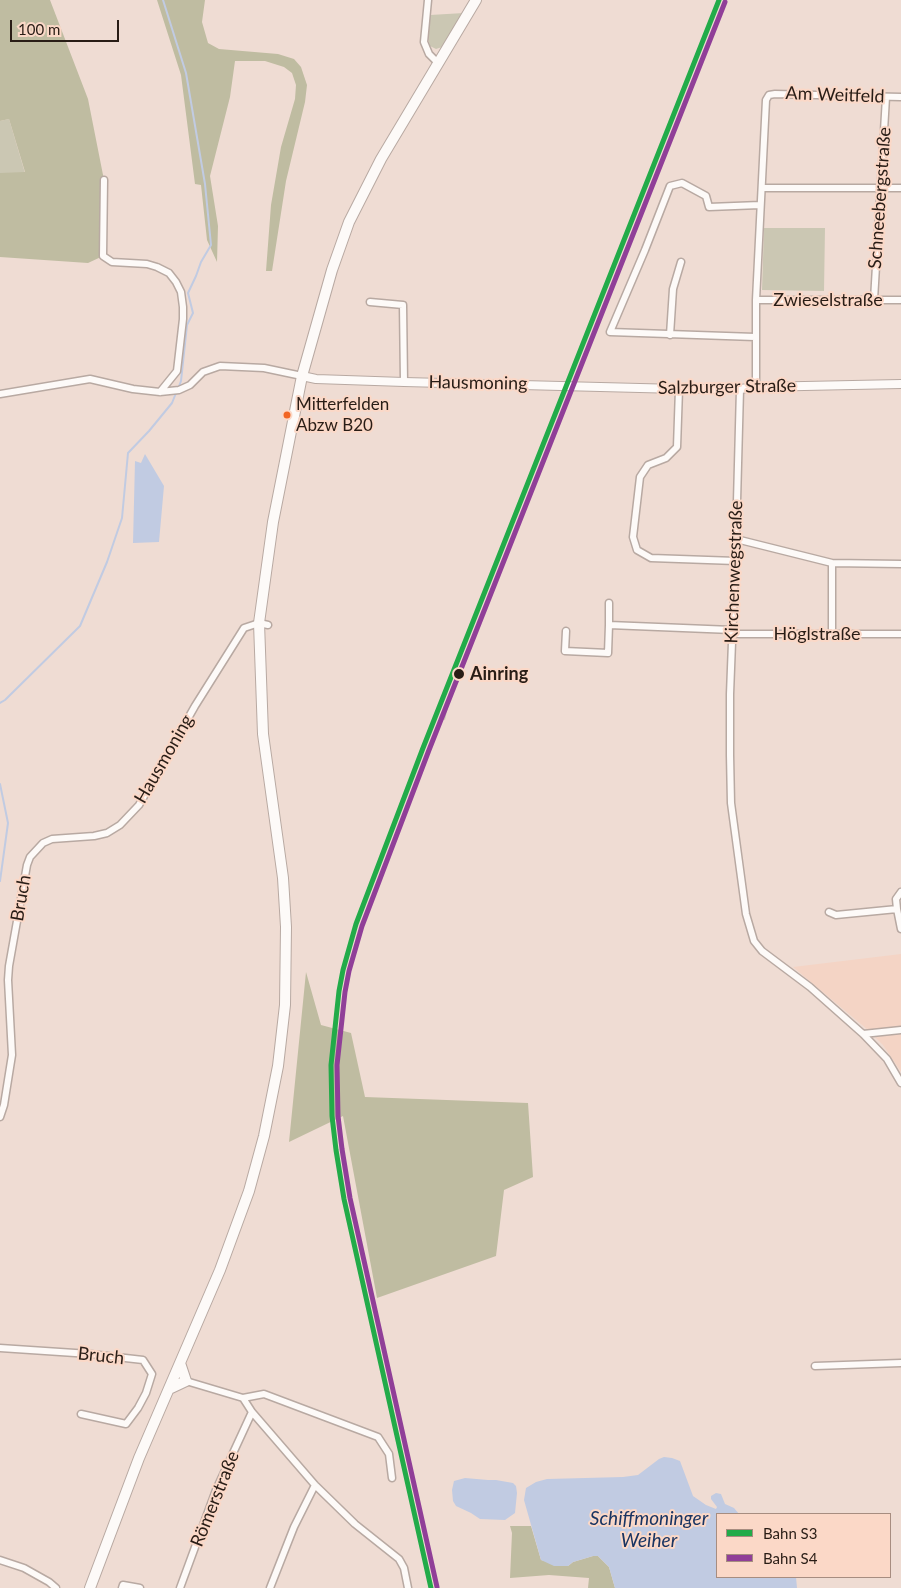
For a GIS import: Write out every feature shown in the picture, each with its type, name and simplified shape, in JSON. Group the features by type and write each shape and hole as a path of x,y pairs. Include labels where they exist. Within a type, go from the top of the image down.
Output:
{"main road":[{"path":"90,1588 139,1458 220,1270 249,1191 272,1100 278,1066 283,1034 287,961 283,878 263,734 264,624 276,500 302,376 332,270 350,222 381,159 476,0"},
{"path":"169,1389 186,1381 180,1363"}],"street":[{"path":"428,0 424,42 429,54 438,64"},
{"name":"Am Weitfeld","path":"762,188 766,100 768,95 901,97"},
{"name":"Schneebergstraße","path":"874,300 886,97"},
{"path":"104,180 103,256 112,262 157,266 169,273 181,292 184,307 176,371 160,392"},
{"path":"755,337 610,332 670,186 682,183 706,196 709,207 760,205"},
{"path":"756,387 756,300 762,188 901,188"},
{"path":"670,335 672,289 681,262"},
{"name":"Zwieselstraße","path":"756,300 901,300"},
{"name":"Hausmoning","path":"370,302 403,305 404,382"},
{"path":"0,394 90,379 133,389 160,392 179,390 190,385 203,372 220,366 264,368 302,376"},
{"name":"Hausmoning","path":"302,376 316,379 404,382 553,384"},
{"name":"Salzburger Straße","path":"553,384 582,387 740,389 756,387 901,384"},
{"path":"679,389 677,447 666,458 648,465 640,477 633,537 637,550 651,558 736,561"},
{"name":"Kirchenwegstraße","path":"740,389 736,561 732,632 730,803 746,914 754,941 767,956 810,987 863,1034 887,1059 901,1083"},
{"path":"736,539 832,564 901,564"},
{"path":"832,564 832,634"},
{"path":"566,630 566,651 608,653 609,603"},
{"name":"Hausmoning","path":"30,857 43,843 52,840 107,833 120,825 139,805 195,706 244,628 264,624"},
{"name":"Höglstraße","path":"609,625 732,632 901,634"},
{"name":"Bruch","path":"0,1117 4,1105 12,1055 9,966 30,857"},
{"path":"901,892 896,899 901,929"},
{"path":"829,912 836,915 897,909"},
{"path":"863,1034 901,1030"},
{"name":"Bruch","path":"0,1348 90,1354 143,1360 152,1374 146,1393 126,1424 81,1414"},
{"path":"814,1366 901,1364"},
{"path":"186,1381 243,1398 264,1394 378,1437 389,1454 392,1478"},
{"path":"243,1398 252,1412 315,1485 354,1524 398,1559 404,1568 408,1588"},
{"name":"Römerstraße","path":"180,1588 216,1490 252,1412"},
{"path":"270,1588 294,1527 315,1485"},
{"path":"0,1560 24,1568 56,1588"},
{"path":"122,1588 123,1585 140,1588"}],"shaded area":[{"path":"0,0 50,0 88,99 104,180 103,256 88,263 0,257 0,173 25,172 9,119 0,121"},
{"path":"157,0 205,0 202,22 208,43 219,49 278,54 294,59 301,67 307,85 305,102 286,181 272,271 266,271 271,205 281,147 295,99 296,85 292,73 284,67 265,61 235,61 230,97 210,176 218,226 217,262 207,240 201,185 195,184 181,75"},
{"path":"464,13 442,47 436,49 430,46 428,38 430,15"},
{"path":"9,119 25,173 0,173 0,121"},
{"path":"764,228 825,228 824,291 762,290"},
{"path":"467,648 469,650 450,698 445,720 439,718"},
{"path":"901,954 901,1072 883,1045 868,1030 793,967"},
{"path":"306,972 321,1025 351,1033 365,1097 528,1103 533,1177 504,1190 496,1256 377,1298 343,1116 289,1142"},
{"path":"510,1526 531,1526 541,1560 568,1566 573,1562 598,1556 609,1567 615,1588 588,1588 589,1578 549,1575 510,1578 512,1533"}],"water":[{"path":"145,454 164,486 159,542 133,543 135,461 141,463"},
{"name":"Schiffmoninger Weiher","path":"664,1457 680,1461 693,1496 706,1505 716,1509 717,1507 711,1496 716,1493 721,1494 725,1504 734,1508 738,1513 716,1513 716,1578 796,1578 797,1588 615,1588 609,1567 598,1556 573,1562 568,1566 554,1566 541,1560 524,1500 526,1488 536,1482 547,1479 638,1475"},
{"path":"465,1478 513,1483 516,1486 517,1493 515,1513 505,1520 480,1519 456,1506 453,1501 452,1490 454,1481"}],"waterway":[{"path":"163,0 186,73 205,184 211,245 201,262 188,293 193,313 187,325 181,381 178,389"},
{"path":"0,703 80,626 107,562 122,518 128,453 172,403 176,393"},
{"path":"0,784 8,823 0,881"}],"rail line":[{"name":"S3","path":"431,1588 344,1199 336,1150 332,1116 331,1065 339,991 356,924 423,748 719,0"},
{"name":"S4","path":"437,1587 350,1198 342,1149 338,1116 337,1065 345,992 362,926 429,750 725,2"}],"place":[{"name":"Mitterfelden Abzw B20","path":"287,415"},
{"name":"Ainring","path":"459,674"}]}
